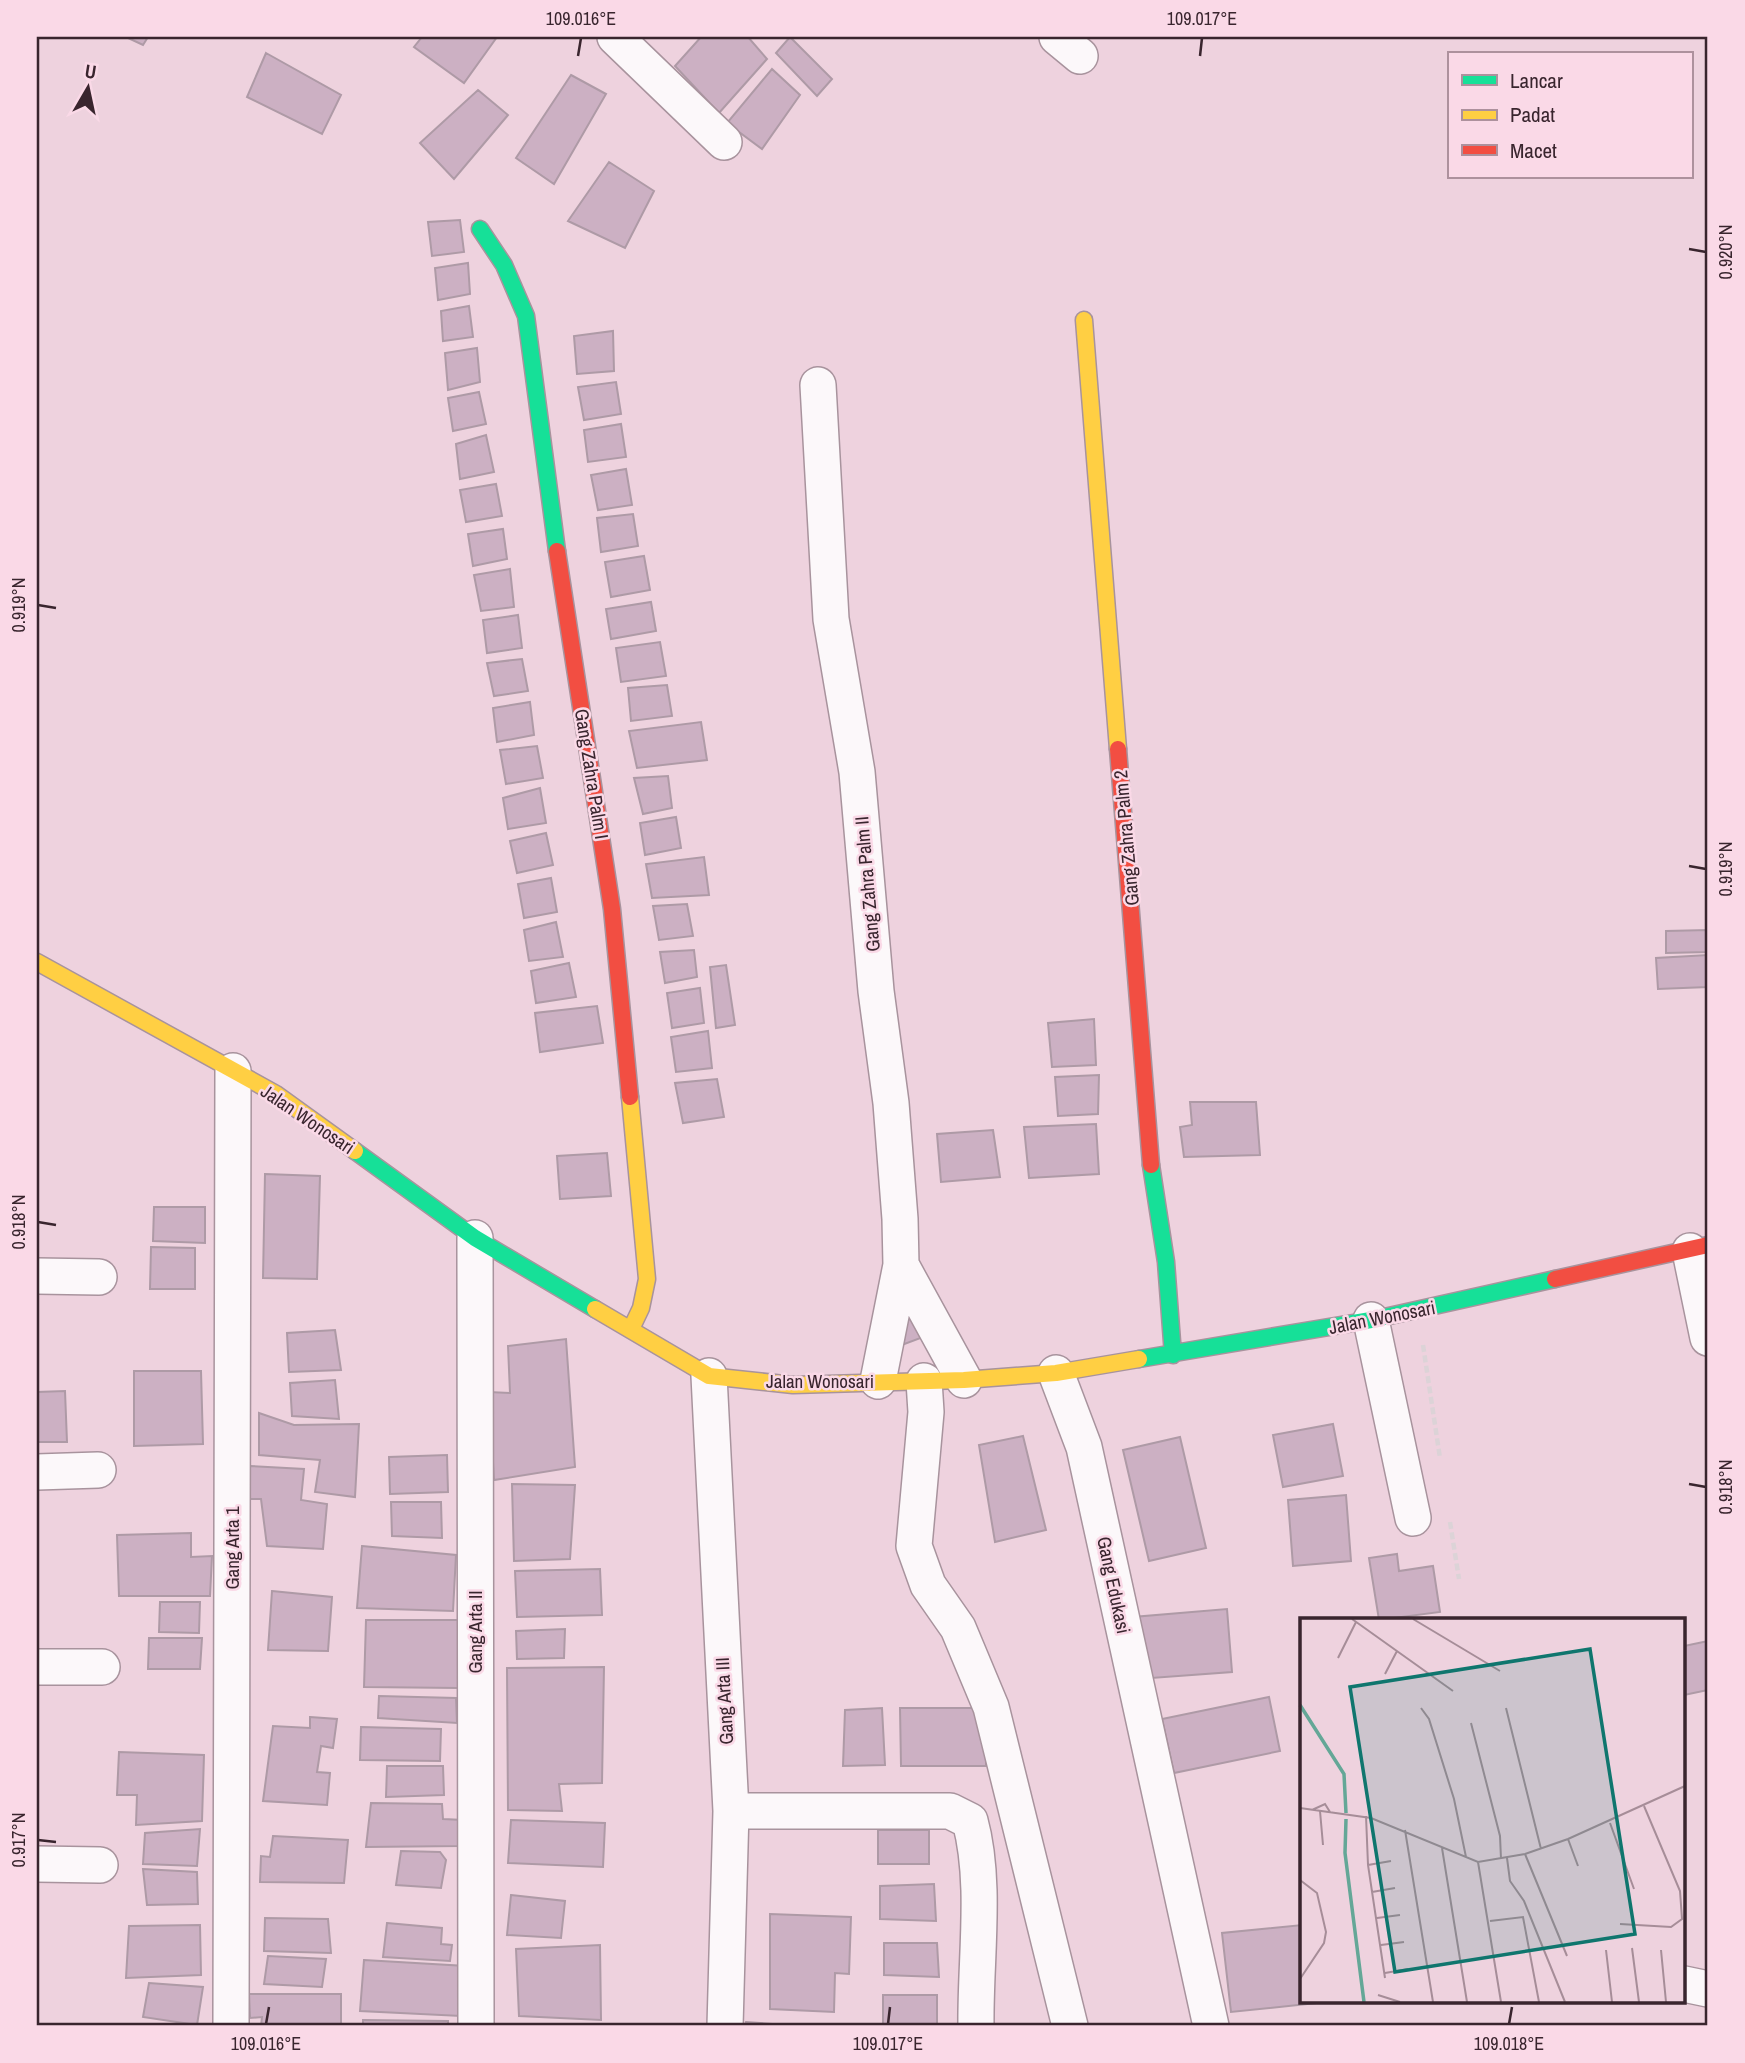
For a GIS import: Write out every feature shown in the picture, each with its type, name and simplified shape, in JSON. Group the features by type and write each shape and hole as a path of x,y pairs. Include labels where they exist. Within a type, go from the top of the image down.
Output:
{"street":[{"path":"615,37 724,142"},
{"name":"Gang Zahra Palm I","path":"480,229 504,265 526,316 546,481 612,909 647,1279 641,1308 631,1329"},
{"name":"Gang Zahra Palm 2","path":"1084,320 1151,1167 1166,1262 1173,1355"},
{"name":"Gang Zahra Palm II","path":"818,385 831,620 857,772 876,991 891,1102 901,1265 878,1381"},
{"name":"Jalan Wonosari","path":"37,962 276,1094 475,1238 709,1376 793,1385 964,1380 1056,1373 1371,1320 1699,1248"},
{"name":"Gang Arta 1","path":"231,2026 233,1070"},
{"name":"Gang Arta II","path":"475,1238 476,2026"},
{"path":"1699,1248 1708,1338"},
{"path":"901,1265 964,1380"},
{"path":"37,1276 99,1277"},
{"path":"1371,1320 1413,1518"},
{"name":"Gang Edukasi","path":"1056,1373 1084,1447 1211,2026"},
{"name":"Gang Arta III","path":"709,1376 731,1811 725,2026"},
{"path":"924,1381 926,1412 914,1546 928,1585 958,1628 991,1707 1070,2026"},
{"path":"37,1472 98,1470"},
{"path":"37,1667 102,1667"},
{"path":"731,1811 950,1811 970,1821 976,1842 976,2026"},
{"path":"37,1864 100,1865"},
{"path":"1686,1984 1708,1989"}],"path":[{"path":"1418,1310 1443,1472"},
{"path":"1449,1512 1459,1580"}],"building":[{"path":"126,37 148,37 143,45"},
{"path":"422,37 497,37 464,83 414,47"},
{"path":"701,37 748,37 767,59 719,113 675,66"},
{"path":"790,37 832,79 817,96 776,53"},
{"path":"266,53 341,95 322,134 247,97"},
{"path":"772,69 800,95 762,149 727,123"},
{"path":"571,75 606,94 554,184 516,158"},
{"path":"478,90 508,115 454,179 420,143"},
{"path":"609,162 654,191 625,248 568,221"},
{"path":"460,220 464,252 432,256 428,222"},
{"path":"468,263 470,294 438,300 435,268"},
{"path":"469,306 473,337 443,341 441,311"},
{"path":"613,331 614,371 577,374 574,336"},
{"path":"477,348 480,382 448,390 445,353"},
{"path":"616,382 621,414 584,420 578,387"},
{"path":"479,392 486,424 453,431 448,398"},
{"path":"621,424 626,457 588,462 584,430"},
{"path":"486,435 494,472 460,479 456,444"},
{"path":"626,469 632,505 598,510 591,475"},
{"path":"496,484 502,516 466,522 460,490"},
{"path":"633,514 638,546 601,552 597,518"},
{"path":"503,529 507,559 473,566 468,534"},
{"path":"644,556 650,590 611,597 605,562"},
{"path":"510,569 514,607 481,611 474,575"},
{"path":"651,602 656,631 611,639 606,609"},
{"path":"518,615 522,648 487,653 483,620"},
{"path":"660,642 666,676 621,682 616,648"},
{"path":"522,659 528,691 494,696 487,663"},
{"path":"667,685 672,716 631,721 628,688"},
{"path":"530,702 534,735 497,742 493,708"},
{"path":"701,722 707,760 637,768 629,731"},
{"path":"537,746 543,778 506,784 500,750"},
{"path":"668,776 672,808 643,814 634,778"},
{"path":"540,788 546,823 508,829 503,798"},
{"path":"676,817 681,848 645,855 640,823"},
{"path":"546,833 553,865 517,873 510,841"},
{"path":"704,857 709,895 652,898 646,864"},
{"path":"551,878 557,912 524,918 518,884"},
{"path":"687,904 693,936 659,940 653,906"},
{"path":"556,922 563,957 529,961 524,930"},
{"path":"1708,930 1708,952 1666,953 1666,931"},
{"path":"694,950 697,977 665,983 660,952"},
{"path":"1708,955 1708,987 1658,989 1656,958"},
{"path":"569,963 576,997 536,1003 531,971"},
{"path":"726,965 735,1025 716,1028 710,967"},
{"path":"700,988 704,1023 672,1028 667,993"},
{"path":"597,1006 603,1043 540,1052 535,1013"},
{"path":"1094,1019 1096,1065 1052,1067 1048,1023"},
{"path":"708,1031 712,1068 676,1072 671,1037"},
{"path":"1099,1075 1098,1114 1058,1116 1055,1077"},
{"path":"717,1079 724,1117 683,1123 675,1083"},
{"path":"1190,1102 1256,1102 1260,1155 1184,1157 1180,1127 1192,1125"},
{"path":"1096,1124 1099,1174 1029,1178 1024,1127"},
{"path":"993,1130 1000,1177 941,1182 937,1134"},
{"path":"607,1153 611,1196 560,1199 557,1156"},
{"path":"265,1174 320,1176 317,1279 263,1278"},
{"path":"154,1207 205,1207 205,1243 153,1241"},
{"path":"151,1247 195,1248 195,1289 150,1289"},
{"path":"917,1307 926,1336 899,1346 900,1308"},
{"path":"335,1330 341,1370 289,1372 287,1333"},
{"path":"566,1339 575,1467 494,1480 489,1392 510,1393 508,1346"},
{"path":"134,1371 201,1371 203,1444 134,1446"},
{"path":"335,1380 339,1419 292,1416 290,1383"},
{"path":"65,1391 67,1442 37,1442 37,1392"},
{"path":"259,1413 294,1425 359,1424 355,1497 315,1492 320,1460 259,1455"},
{"path":"1333,1424 1343,1476 1283,1487 1273,1435"},
{"path":"1023,1436 1046,1530 995,1542 979,1445"},
{"path":"1180,1437 1206,1548 1149,1561 1123,1450"},
{"path":"447,1455 448,1492 390,1494 389,1457"},
{"path":"250,1466 304,1469 301,1500 327,1504 323,1549 267,1546 261,1499 248,1499"},
{"path":"512,1484 575,1485 570,1559 514,1561"},
{"path":"1346,1495 1351,1561 1293,1566 1288,1500"},
{"path":"391,1502 441,1502 442,1538 392,1536"},
{"path":"191,1533 191,1557 212,1556 210,1596 119,1596 117,1535"},
{"path":"362,1546 456,1555 453,1611 357,1608"},
{"path":"1397,1554 1399,1571 1433,1566 1440,1612 1379,1618 1369,1558"},
{"path":"600,1569 602,1615 517,1617 515,1571"},
{"path":"272,1591 332,1597 328,1651 268,1650"},
{"path":"160,1602 200,1602 199,1633 159,1632"},
{"path":"1227,1609 1232,1672 1138,1679 1133,1617"},
{"path":"366,1620 461,1620 459,1688 364,1687"},
{"path":"565,1629 564,1658 517,1659 516,1631"},
{"path":"149,1638 202,1638 200,1669 148,1669"},
{"path":"1708,1641 1708,1690 1686,1695 1686,1646"},
{"path":"604,1667 602,1783 559,1784 562,1811 508,1810 507,1668"},
{"path":"379,1696 456,1698 457,1723 378,1718"},
{"path":"1269,1697 1280,1751 1174,1773 1162,1719"},
{"path":"882,1708 885,1765 843,1766 845,1710"},
{"path":"900,1708 986,1708 986,1766 901,1766"},
{"path":"310,1717 337,1719 333,1748 321,1746 317,1772 330,1773 327,1805 263,1801 273,1726 310,1728"},
{"path":"361,1727 441,1729 440,1761 360,1760"},
{"path":"119,1752 204,1755 202,1821 136,1825 137,1795 117,1795"},
{"path":"387,1766 443,1766 444,1795 386,1797"},
{"path":"371,1803 442,1804 443,1819 463,1820 460,1846 366,1847"},
{"path":"511,1820 605,1823 603,1867 508,1863"},
{"path":"200,1829 197,1866 143,1864 145,1833"},
{"path":"878,1830 929,1830 929,1864 878,1864"},
{"path":"273,1836 348,1840 344,1883 260,1882 261,1856 270,1857"},
{"path":"401,1851 440,1852 446,1860 441,1888 396,1885"},
{"path":"143,1869 197,1872 198,1904 147,1905"},
{"path":"934,1884 936,1921 880,1919 880,1886"},
{"path":"511,1895 565,1901 561,1938 507,1935"},
{"path":"770,1914 851,1917 849,1974 835,1973 834,2012 770,2009"},
{"path":"265,1918 328,1919 331,1953 264,1951"},
{"path":"387,1923 442,1928 441,1944 452,1945 450,1961 383,1957"},
{"path":"200,1925 201,1975 126,1978 129,1926"},
{"path":"1300,1925 1300,2004 1307,2004 1231,2012 1222,1933"},
{"path":"884,1943 937,1943 939,1977 884,1975"},
{"path":"600,1945 601,2020 519,2016 516,1949"},
{"path":"268,1956 326,1959 322,1987 264,1984"},
{"path":"364,1960 466,1966 461,2016 360,2011"},
{"path":"149,1983 203,1987 197,2025 143,2017"},
{"path":"249,1994 341,1994 341,2026 261,2026 262,2017 250,2018"},
{"path":"883,1995 937,1995 937,2026 883,2026"},
{"path":"363,2020 448,2021 448,2026 363,2026"},
{"path":"746,2022 800,2026 745,2026"}],"traffic: fast":[{"path":"480,229 504,265 526,316 557,551"},
{"path":"355,1151 475,1238 595,1309"},
{"path":"1151,1165 1166,1262 1173,1355"},
{"path":"1139,1359 1371,1320 1555,1279"}],"traffic: slow":[{"path":"1084,320 1118,749"},
{"path":"37,962 276,1094 355,1151"},
{"path":"630,1097 647,1279 641,1308 631,1329"},
{"path":"595,1309 709,1376 793,1385 964,1380 1056,1373 1139,1359"}],"traffic: jam":[{"path":"557,551 612,909 630,1097"},
{"path":"1118,749 1151,1165"},
{"path":"1555,1279 1708,1245"}]}
